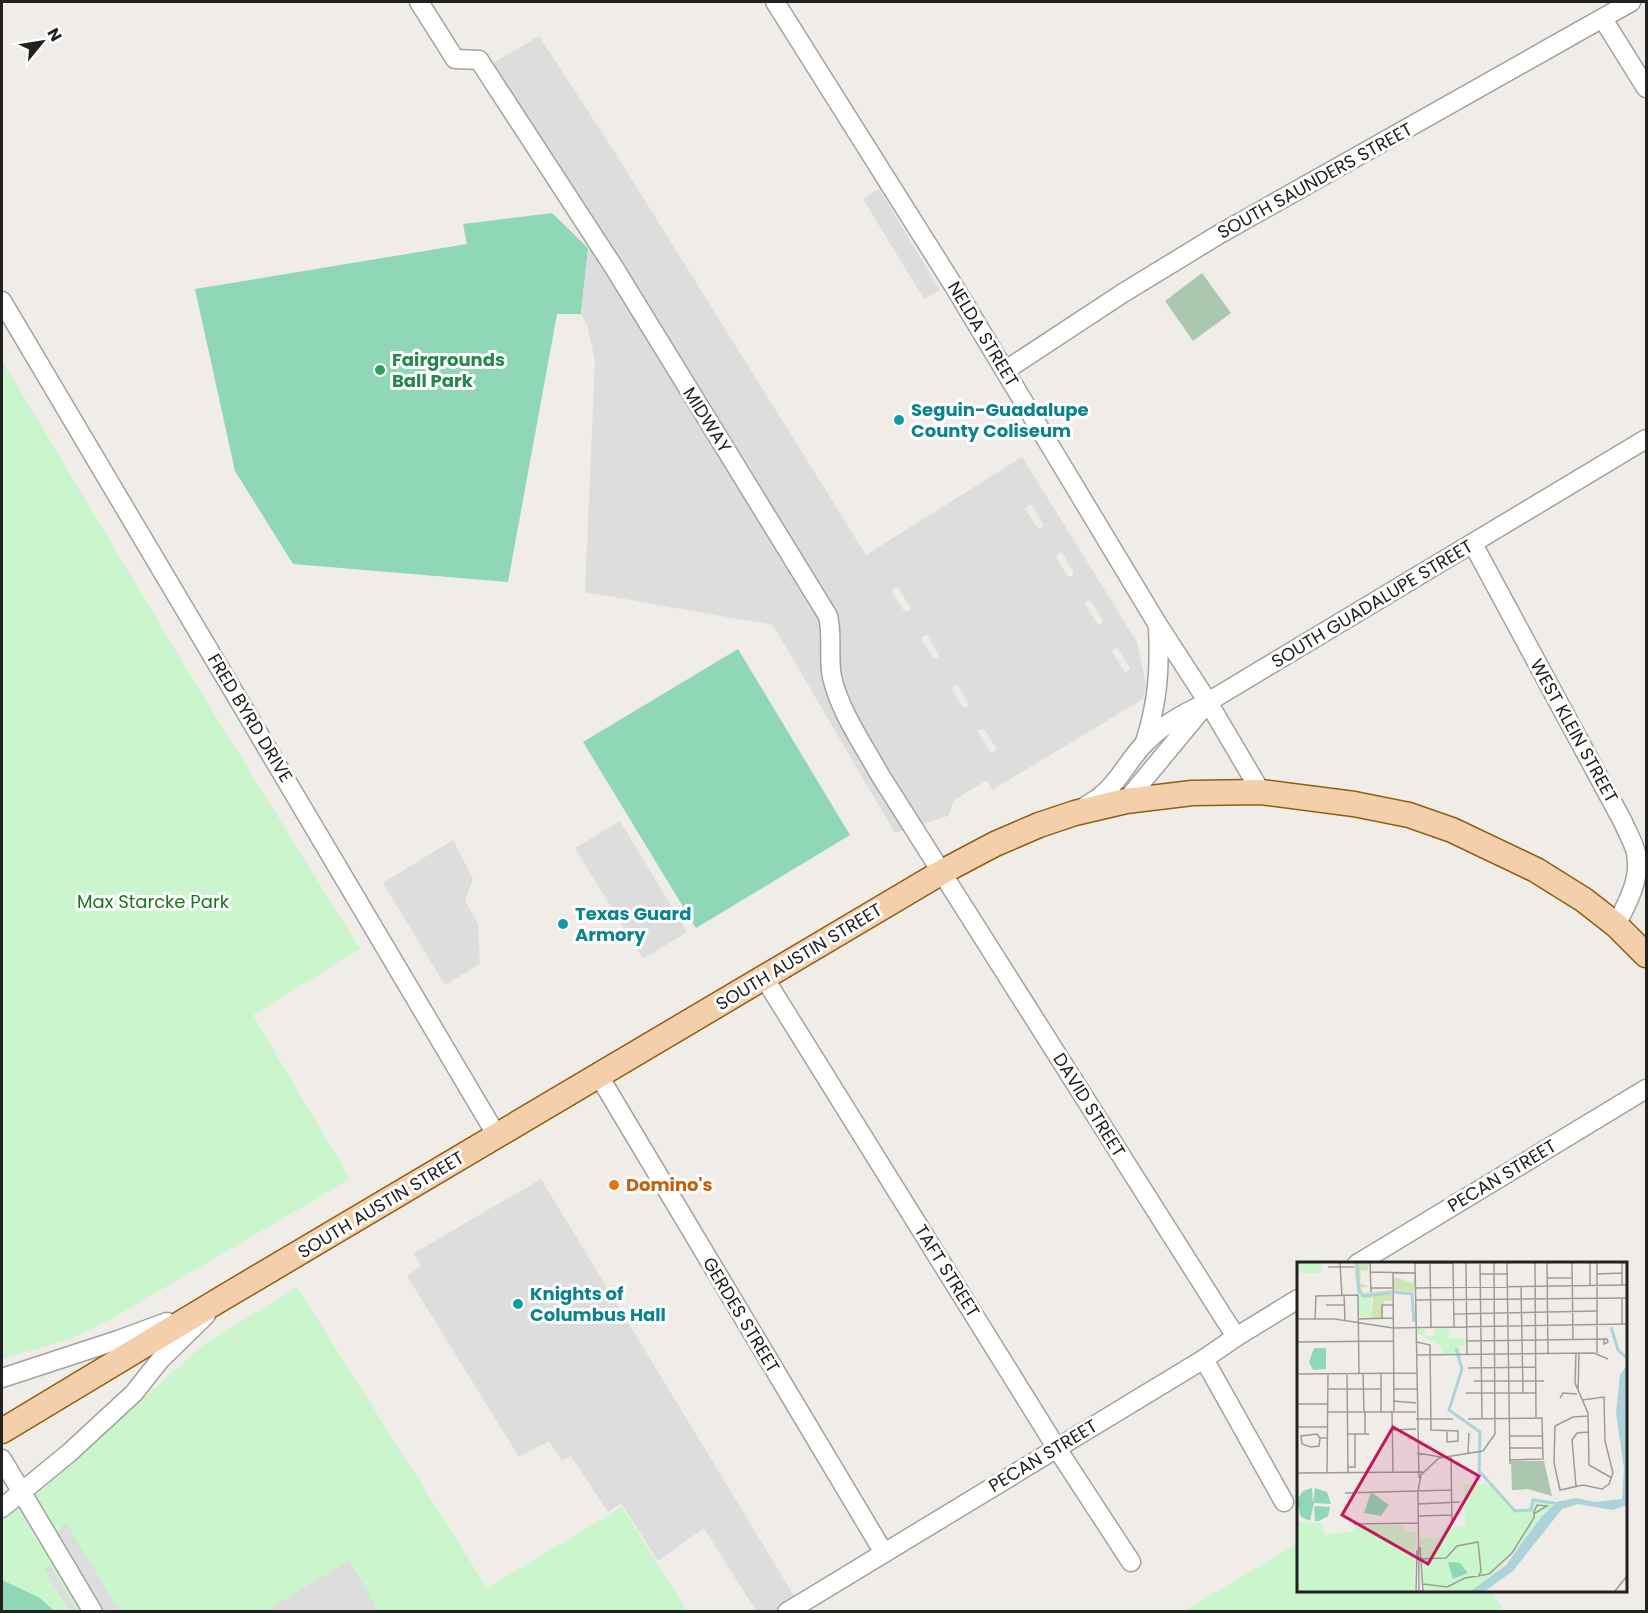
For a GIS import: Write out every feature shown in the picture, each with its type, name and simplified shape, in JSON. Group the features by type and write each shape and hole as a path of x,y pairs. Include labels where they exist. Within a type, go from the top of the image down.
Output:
{"main road":[{"name":"SOUTH AUSTIN STREET","path":"2,1431 942,872 1030,828 1075,813 1126,801 1192,793 1261,792 1353,804 1409,815 1452,830 1536,870 1584,900 1616,925 1647,955"}],"street":[{"name":"MIDWAY","path":"419,2 455,59 479,60 615,269 828,616 831,630 830,660 836,692 880,775 942,872"},
{"name":"NELDA STREET","path":"775,2 1006,370 1261,792"},
{"name":"SOUTH SAUNDERS STREET","path":"1006,370 1123,292 1218,235 1631,2"},
{"path":"1603,19 1647,88"},
{"name":"FRED BYRD DRIVE","path":"2,301 497,1136"},
{"name":"SOUTH GUADALUPE STREET","path":"1126,801 1208,702 1647,440"},
{"name":"WEST KLEIN STREET","path":"1473,544 1623,822 1636,852 1636,876 1630,898 1616,925"},
{"path":"1145,743 1158,692 1160,663 1158,625"},
{"path":"1075,813 1102,795 1121,775 1145,743 1179,717 1208,702"},
{"name":"DAVID STREET","path":"942,872 1236,1337"},
{"name":"TAFT STREET","path":"765,978 1056,1447 1131,1562"},
{"name":"GERDES STREET","path":"599,1076 884,1553"},
{"name":"PECAN STREET","path":"1359,1262 1647,1089"},
{"path":"2,1378 118,1340 221,1299"},
{"path":"2,1508 69,1453 134,1393 160,1360 221,1299"},
{"name":"PECAN STREET","path":"787,1611 1204,1359 1297,1300"},
{"path":"1204,1359 1284,1502"},
{"path":"2,1459 93,1611"}],"green space":[{"name":"Fairgrounds Ball Park","path":"552,213 588,248 581,314 557,314 508,582 293,564 235,471 195,289 467,244 463,224"},
{"path":"1202,273 1231,313 1193,341 1165,301"},
{"name":"Max Starcke Park","path":"2,360 192,678 360,949 253,1015 350,1179 111,1319 70,1339 2,1359"},
{"path":"738,649 850,835 696,928 583,742"},
{"path":"297,1287 487,1588 622,1507 687,1611 2,1611 2,1517 46,1486 203,1345"},
{"path":"1297,1544 1297,1592 1493,1592 1503,1611 1184,1611"},
{"path":"2,1580 40,1598 54,1611 2,1611"}],"shaded area":[{"path":"539,36 619,159 866,555 1022,457 1137,642 1146,685 1143,699 992,790 987,780 954,800 948,816 895,833 773,625 585,592 595,361 587,324 581,314 588,251 607,239 493,63","holes":["1028,505 1032,505 1044,525 1038,529 1025,509","1062,553 1074,573 1072,576 1068,577 1056,557","894,588 898,588 911,608 904,611 892,592","1087,601 1091,601 1103,621 1098,625 1085,604","927,635 939,655 937,658 933,658 921,639","1118,648 1130,668 1128,671 1125,672 1112,652","957,684 969,704 968,707 963,708 951,688","980,729 984,729 996,748 994,752 990,752 978,732"]},
{"path":"879,189 940,290 924,299 863,199"},
{"path":"620,821 687,932 643,959 575,848"},
{"path":"453,840 473,879 465,901 478,924 480,964 445,985 383,883"},
{"path":"541,1179 802,1611 756,1611 704,1528 658,1561 621,1503 608,1512 571,1456 562,1461 549,1441 519,1457 407,1276 421,1266 414,1253"},
{"path":"65,1521 119,1611 99,1611 55,1538"},
{"path":"349,1561 369,1594 376,1611 266,1611"},
{"path":"50,1565 77,1611 69,1611 44,1568"}],"place":[{"name":"Fairgrounds Ball Park","path":"380,370"},
{"name":"Seguin-Guadalupe County Coliseum","path":"899,420"},
{"name":"Texas Guard Armory","path":"563,924"},
{"name":"Domino's","path":"614,1185"},
{"name":"Knights of Columbus Hall","path":"518,1304"}]}
